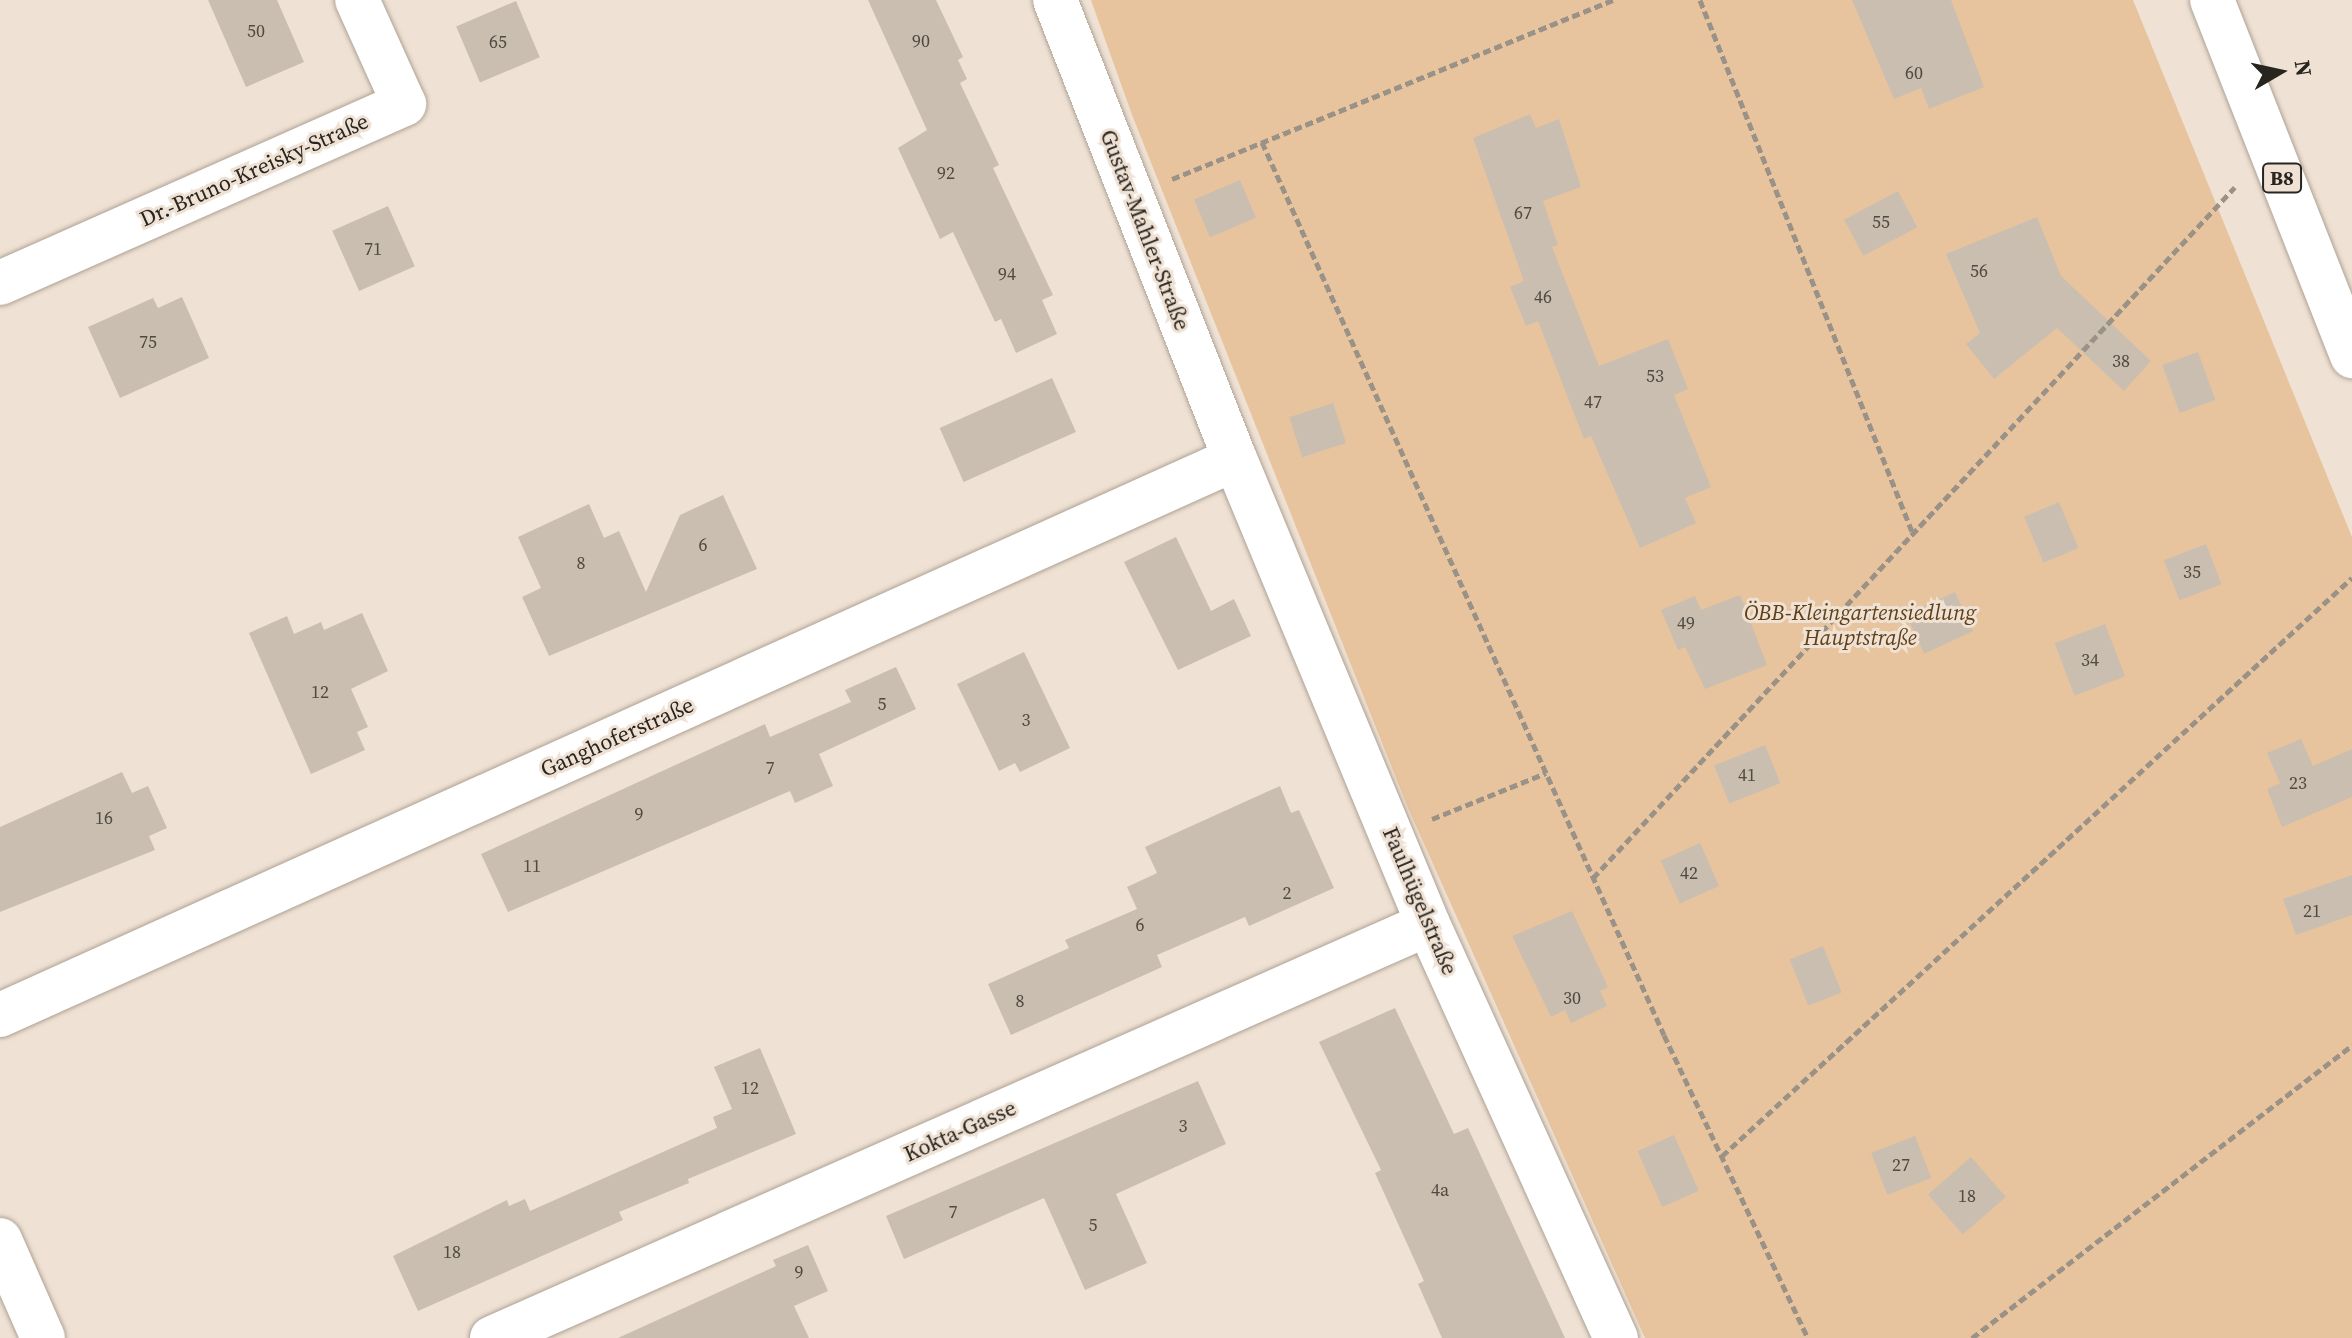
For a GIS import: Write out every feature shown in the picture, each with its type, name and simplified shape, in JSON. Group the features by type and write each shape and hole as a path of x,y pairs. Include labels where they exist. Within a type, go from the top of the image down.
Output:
{"street":[{"name":"Dr.-Bruno-Kreisky-Straße","path":"0,283 404,104 357,0"},
{"name":"Gustav-Mahler-Straße","path":"1055,0 1235,459"},
{"name":"B8","path":"2212,0 2352,356"},
{"name":"Faulhügelstraße","path":"1235,459 1428,924 1616,1338"},
{"name":"Ganghoferstraße","path":"0,1015 1235,459"},
{"name":"Kokta-Gasse","path":"492,1338 1428,924"},
{"path":"0,1240 43,1338"}],"path":[{"path":"1131,195 1613,0"},
{"path":"1700,0 1913,534"},
{"path":"1262,142 1593,878 1808,1338"},
{"path":"1593,878 2271,149"},
{"path":"1722,1156 2352,578"},
{"path":"1392,835 1546,773"},
{"path":"1972,1338 2352,1045"}],"green space":[{"name":"ÖBB-Kleingartensiedlung Hauptstraße","path":"1091,0 2133,0 2352,537 2352,1338 1645,1338 1408,808 1132,115"}],"building":[{"path":"208,0 277,0 304,62 246,87"},
{"path":"868,0 936,0 963,57 958,60 967,79 960,83 999,165 993,168 1053,295 1042,300 1057,334 1016,353 1001,319 995,322 953,232 940,239 898,148 927,130"},
{"path":"1852,0 1951,0 1984,87 1929,109 1921,88 1894,99"},
{"path":"516,1 540,57 480,83 456,26"},
{"path":"1530,114 1536,128 1559,119 1581,187 1543,201 1558,245 1552,247 1599,366 1668,339 1688,389 1674,395 1711,487 1685,498 1696,523 1640,548 1591,436 1584,439 1538,321 1526,326 1510,287 1524,281 1473,138"},
{"path":"1240,180 1256,218 1210,237 1194,200"},
{"path":"1898,191 1917,227 1863,256 1844,220"},
{"path":"388,206 415,266 359,291 332,231"},
{"path":"2037,217 2061,276 2151,361 2124,391 2057,328 1994,379 1966,344 1980,333 1946,254"},
{"path":"182,297 209,358 120,398 88,327 153,298 158,308"},
{"path":"2198,352 2215,400 2180,413 2162,365"},
{"path":"1052,378 1076,432 964,482 940,428"},
{"path":"1333,403 1346,443 1302,457 1289,417"},
{"path":"723,495 757,569 549,656 522,597 541,588 518,537 589,504 604,538 619,531 646,592 680,515"},
{"path":"2059,502 2079,548 2044,563 2024,517"},
{"path":"1176,537 1211,611 1234,599 1251,636 1178,670 1124,562"},
{"path":"2206,544 2221,584 2179,600 2164,560"},
{"path":"1955,592 1973,631 1924,654 1906,615"},
{"path":"1740,595 1767,665 1705,689 1685,647 1678,650 1661,610 1695,596 1701,610"},
{"path":"362,613 388,671 351,689 368,727 357,732 365,750 311,774 249,633 287,616 294,634 321,622 324,630"},
{"path":"2105,624 2125,676 2075,696 2055,643"},
{"path":"1024,652 1070,748 1020,772 1015,763 999,771 957,684"},
{"path":"896,667 916,709 819,754 833,786 795,803 790,791 508,912 481,854 765,724 770,737 851,702 845,690"},
{"path":"2301,739 2313,766 2352,749 2352,797 2282,827 2267,789 2280,783 2267,753"},
{"path":"1765,745 1780,783 1729,804 1714,766"},
{"path":"122,772 132,793 148,786 167,828 149,836 155,850 0,912 0,827"},
{"path":"1280,786 1291,813 1299,810 1334,888 1249,926 1245,917 1157,955 1162,967 1011,1035 988,984 1069,948 1065,940 1137,909 1127,887 1157,873 1145,847"},
{"path":"1700,843 1719,886 1680,903 1661,860"},
{"path":"2352,875 2352,915 2296,935 2283,899"},
{"path":"1572,911 1608,987 1600,991 1607,1006 1571,1023 1565,1010 1551,1017 1512,936"},
{"path":"1823,946 1842,992 1808,1006 1790,959"},
{"path":"1395,1008 1454,1134 1468,1128 1565,1338 1442,1338 1418,1284 1424,1281 1375,1173 1381,1170 1319,1042"},
{"path":"760,1048 796,1134 688,1179 689,1183 619,1212 623,1220 418,1311 393,1256 507,1200 509,1206 525,1199 530,1211 717,1128 713,1117 732,1109 714,1067"},
{"path":"1198,1081 1226,1144 1116,1194 1147,1263 1085,1290 1044,1198 904,1259 886,1216"},
{"path":"1674,1135 1699,1191 1662,1207 1637,1151"},
{"path":"1915,1136 1931,1178 1887,1195 1871,1153"},
{"path":"1971,1157 2006,1197 1963,1234 1928,1194"},
{"path":"808,1245 828,1291 794,1306 809,1338 618,1338 776,1266 773,1260"}]}
